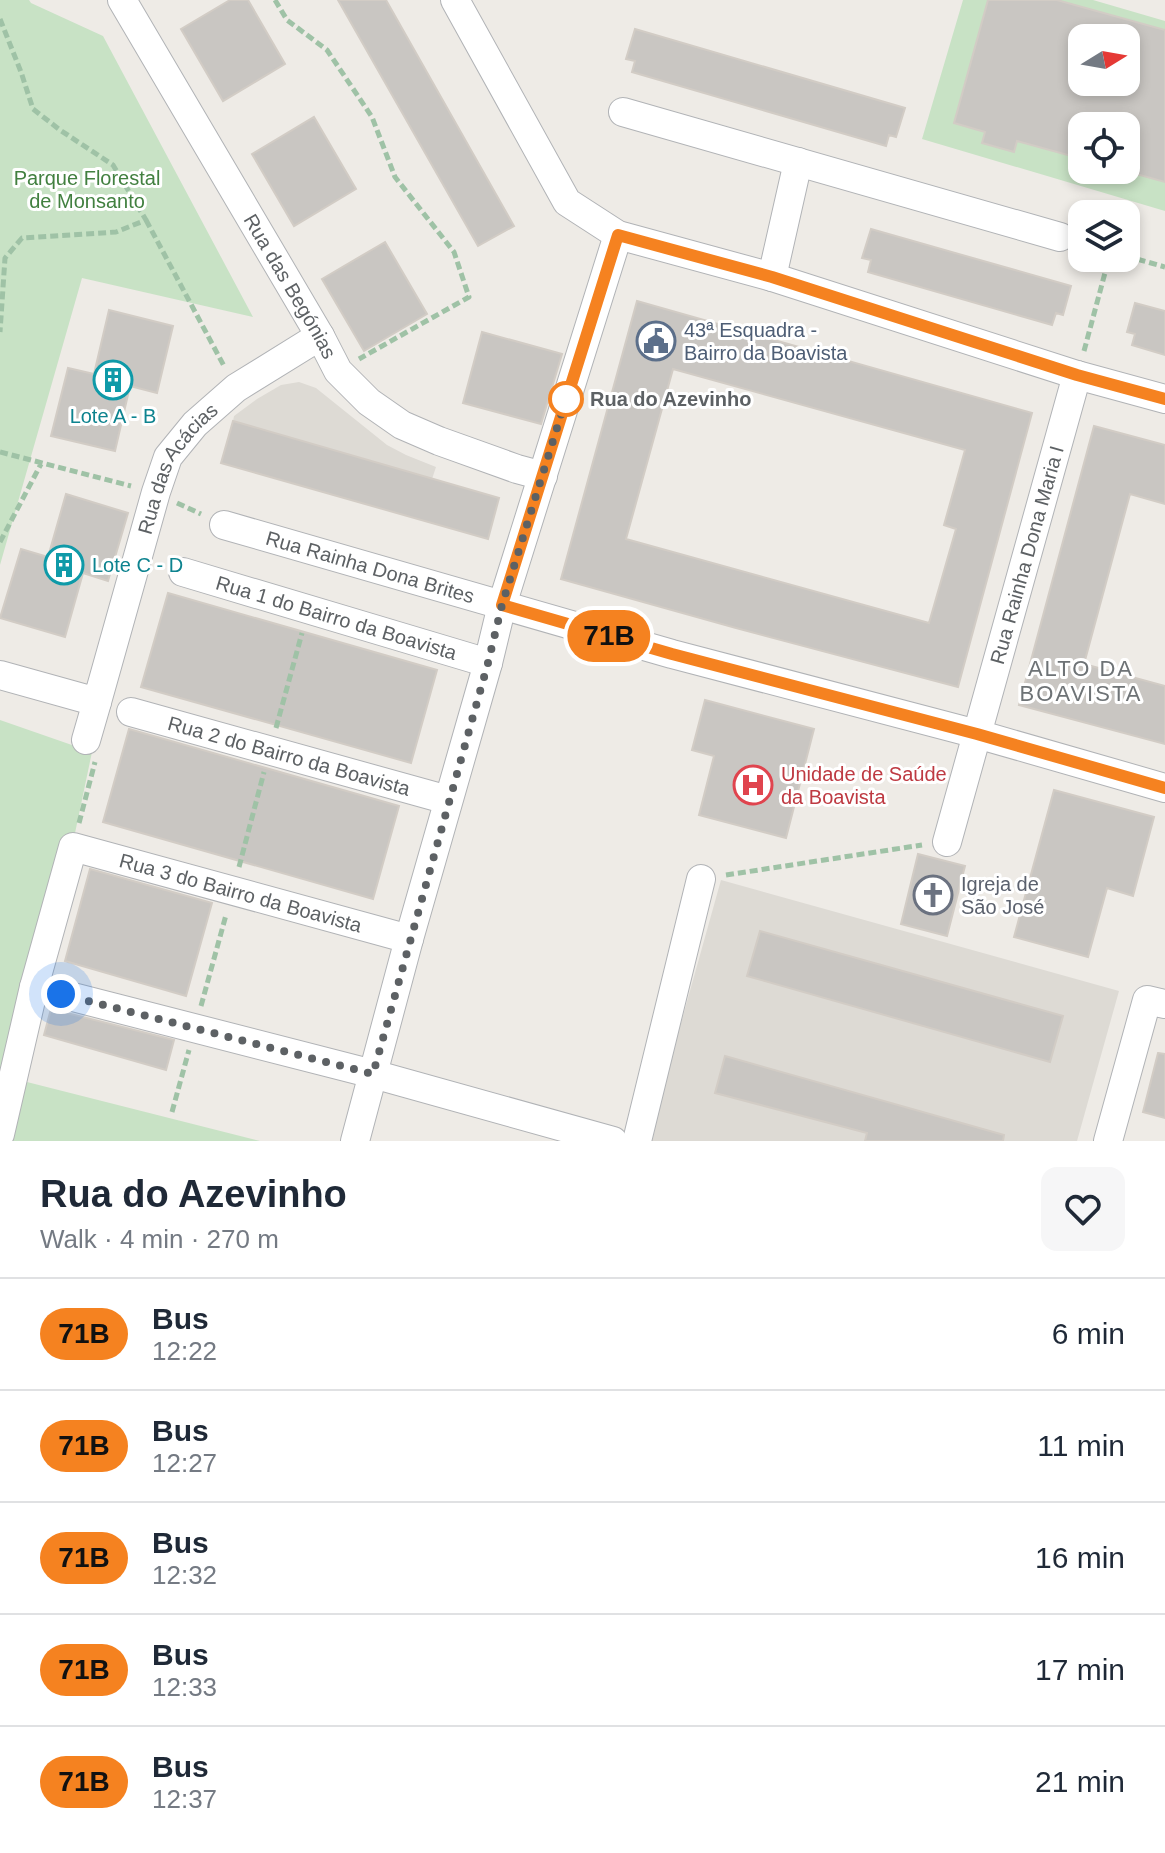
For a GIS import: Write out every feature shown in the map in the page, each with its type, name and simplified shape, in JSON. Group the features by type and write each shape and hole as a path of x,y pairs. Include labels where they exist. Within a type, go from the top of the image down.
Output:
{"street":[{"name":"Rua das Begónias","path":"122,0 338,371 369,402 402,425 452,446 543,476"},
{"path":"455,0 567,202 618,235 772,277 1077,375 1165,399"},
{"path":"623,112 1060,237"},
{"path":"772,277 798,162"},
{"path":"355,1141 502,605 618,235"},
{"name":"Rua das Acácias","path":"86,740 168,457 195,424 236,388 320,336"},
{"name":"Rua Rainha Dona Maria I","path":"947,842 1077,375"},
{"name":"Rua Rainha Dona Brites","path":"224,525 672,654 977,734 1165,788"},
{"name":"Rua 1 do Bairro da Boavista","path":"183,572 488,663"},
{"path":"0,675 97,702"},
{"name":"Rua 2 do Bairro da Boavista","path":"131,712 448,800"},
{"path":"0,1134 34,987 73,847"},
{"name":"Rua 3 do Bairro da Boavista","path":"73,847 409,939"},
{"path":"637,1141 701,879"},
{"path":"34,987 373,1074 613,1141"},
{"path":"1117,1139 1156,1002"}],"path":[{"path":"275,0 287,20 327,50 372,117 395,177 454,252 469,297 338,371"},
{"path":"0,19 33,109 113,165 236,388"},
{"path":"0,332 5,258 22,238 116,232 146,220"},
{"path":"1140,260 1165,267"},
{"path":"1077,375 1105,272"},
{"path":"0,452 156,492 224,525"},
{"path":"0,542 41,464"},
{"path":"172,1112 308,609"},
{"path":"73,847 99,745 86,740"},
{"path":"701,879 947,842"}],"shaded area":[{"path":"299,382 316,388 387,445 436,467 432,479 233,421 234,416 257,399 281,385"},
{"path":"721,880 1119,991 1077,1141 648,1141"}],"green space":[{"name":"Parque Florestal de Monsanto","path":"0,0 29,0 103,36 253,317 82,278 0,565"},
{"path":"963,0 1093,0 1165,21 1165,211 1140,204 1140,200 1128,200 1074,184 1140,184 1140,112 1068,112 1068,182 922,139"},
{"path":"0,720 92,752 23,1081 260,1141 0,1141"}],"building":[{"path":"230,0 248,0 285,64 223,101 181,29"},
{"path":"338,0 386,0 514,226 478,246"},
{"path":"988,0 1057,0 1165,30 1165,182 1140,175 1140,112 1068,112 1068,155 1017,141 1014,152 982,143 985,132 954,123"},
{"path":"635,29 905,108 896,137 889,135 886,146 632,72 635,61 626,59"},
{"path":"314,117 356,189 294,226 252,154"},
{"path":"871,229 1071,286 1063,315 1056,313 1052,325 868,272 871,260 862,258"},
{"path":"385,242 427,314 364,351 322,279"},
{"path":"637,301 1032,413 958,687 561,579","holes":["673,369 965,450 944,525 956,529 929,623 626,539"]},
{"path":"1135,303 1165,311 1165,355 1132,345 1135,334 1127,332"},
{"name":"Lote A - B","path":"109,310 173,326 157,393 130,386 115,451 51,436 68,368 94,374"},
{"path":"482,332 562,354 541,424 463,403"},
{"path":"233,421 499,498 488,539 221,463"},
{"path":"1094,426 1165,445 1165,504 1130,494 1084,664 1165,686 1165,744 1019,705"},
{"name":"Lote C - D","path":"66,494 128,513 108,581 83,573 65,637 0,618 21,549 48,557"},
{"path":"168,593 437,670 411,763 141,687"},
{"name":"Unidade de Saúde da Boavista","path":"705,700 814,729 786,838 699,815 714,756 692,750"},
{"path":"129,729 399,806 373,899 103,822"},
{"path":"1054,790 1154,817 1133,896 1107,888 1088,957 1014,937"},
{"name":"Igreja de São José","path":"918,854 965,866 947,936 901,924"},
{"path":"90,869 212,903 186,996 65,961"},
{"path":"760,931 1063,1016 1050,1062 747,976"},
{"path":"51,1009 174,1040 166,1070 44,1035"},
{"path":"1158,1053 1165,1054 1165,1118 1143,1112"},
{"path":"725,1056 1004,1135 1003,1141 865,1141 867,1133 715,1093"}],"bus line":[{"name":"71B","path":"1165,399 1077,375 772,277 618,235 502,605 1165,788"}],"place":[{"name":"43ª Esquadra - Bairro da Boavista","path":"656,341"},
{"name":"Lote A - B","path":"113,380"},
{"name":"Rua do Azevinho","path":"566,399"},
{"name":"Lote C - D","path":"64,565"},
{"name":"Unidade de Saúde da Boavista","path":"753,785"},
{"name":"Igreja de São José","path":"933,895"}],"district":[{"name":"ALTO DA BOAVISTA","path":"1081,680"}],"route":[{"path":"61,994 373,1074 502,605 566,399"}]}
